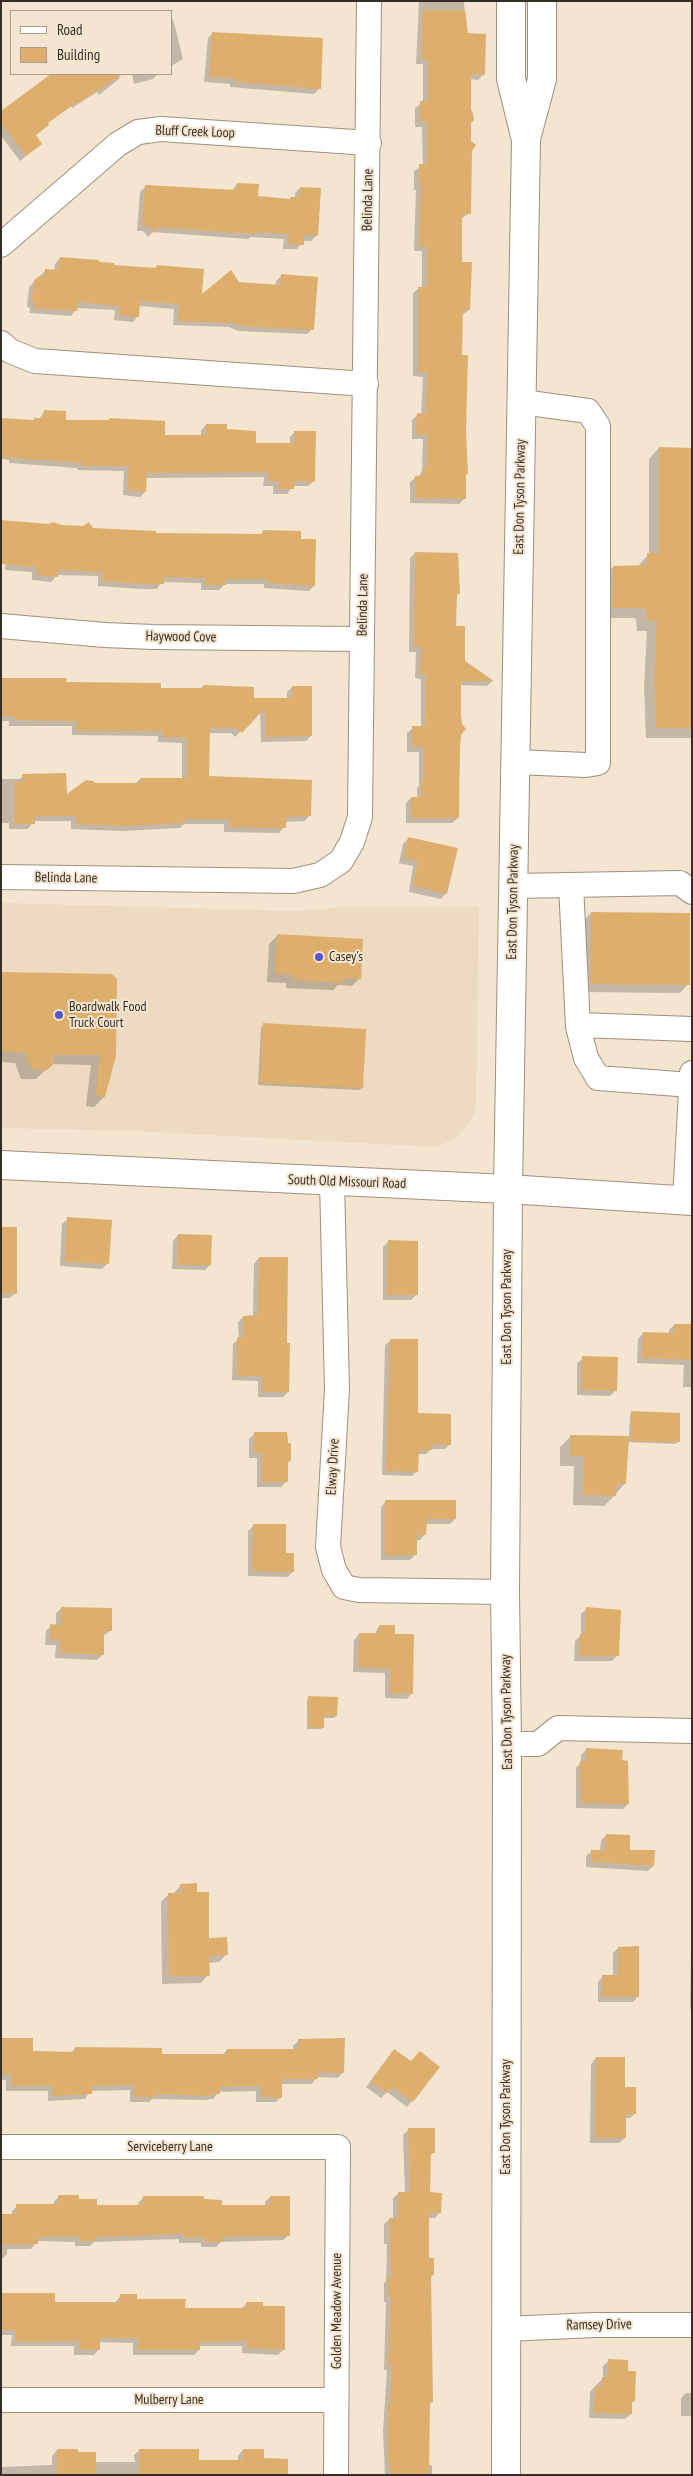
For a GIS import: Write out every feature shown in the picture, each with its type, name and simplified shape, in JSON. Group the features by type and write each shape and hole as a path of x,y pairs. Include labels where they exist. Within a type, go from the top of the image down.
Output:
{"main road":[{"name":"East Don Tyson Parkway","path":"511,1 511,79 526,139"},
{"name":"East Don Tyson Parkway","path":"506,2475 507,1744 505,1592 508,1189 526,139 542,80 542,1"},
{"name":"South Old Missouri Road","path":"1,1165 508,1189 688,1200"}],"street":[{"name":"Belinda Lane","path":"1,877 293,881 320,875 340,861 352,842 360,818 369,143 369,1"},
{"name":"Bluff Creek Loop","path":"1,245 118,144 138,132 162,129 369,143"},
{"path":"1,343 10,351 35,361 366,384"},
{"path":"516,762 586,765 598,763 598,426 588,411 522,402"},
{"name":"Haywood Cove","path":"1,626 153,637 362,639"},
{"path":"513,886 680,883 692,892"},
{"path":"571,885 578,1025 586,1058 598,1078 691,1079 688,1200"},
{"path":"578,1025 692,1029"},
{"name":"Elway Drive","path":"332,1181 337,1389 328,1547 334,1570 344,1587 359,1590 505,1592"},
{"path":"507,1744 538,1744 558,1728 692,1731"},
{"name":"Serviceberry Lane","path":"1,2148 338,2147"},
{"name":"Golden Meadow Avenue","path":"336,2475 338,2147"},
{"name":"Ramsey Drive","path":"506,2329 594,2325 692,2325"},
{"name":"Mulberry Lane","path":"1,2400 336,2400"}],"shaded area":[{"path":"1,903 296,911 344,907 479,907 475,1111 469,1124 454,1140 435,1147 134,1131 1,1128"}],"building":[{"path":"423,10 465,10 468,33 486,34 485,75 471,74 471,110 474,120 471,123 471,141 476,145 472,151 471,214 462,214 462,262 472,262 470,310 463,310 462,355 468,355 466,431 468,474 466,474 466,499 415,498 415,476 424,475 424,467 427,467 427,435 416,434 417,413 426,414 427,372 418,372 418,287 427,287 427,246 419,246 421,185 419,185 419,164 427,164 427,122 420,122 420,101 428,101 428,60 421,60"},
{"path":"212,32 323,38 321,89 235,82 235,79 209,77"},
{"path":"50,75 121,75 77,102 48,123 49,125 36,135 42,144 26,156 1,123 1,111"},
{"path":"237,183 259,184 258,196 290,199 290,197 299,197 300,187 321,188 318,236 304,235 304,245 288,244 289,234 255,232 255,234 159,227 154,233 149,226 142,226 145,185 236,190"},
{"path":"60,257 99,260 99,262 114,263 114,265 156,268 157,265 204,269 202,294 231,270 239,282 280,285 281,274 318,277 314,330 243,326 235,323 178,321 179,304 140,301 139,317 119,315 119,306 78,302 77,311 34,308 35,303 32,302 34,280 40,276 45,276 45,269 58,270"},
{"path":"44,410 66,411 66,420 109,420 109,418 165,421 165,435 206,435 206,424 227,424 227,429 256,431 256,443 294,443 294,431 316,431 315,482 294,481 294,489 278,489 278,481 268,481 268,472 147,473 146,492 127,490 129,466 82,466 82,463 1,457 1,418 34,420 34,418 43,418"},
{"path":"659,447 692,448 692,728 656,728 654,675 657,621 647,621 646,609 644,608 612,608 613,566 647,565 647,553 659,553"},
{"path":"1,520 49,524 53,522 62,525 83,526 89,522 93,528 156,531 156,533 262,534 263,530 301,531 301,539 316,539 315,586 268,583 268,579 226,579 226,585 205,585 205,578 163,577 164,584 146,584 102,581 103,572 58,570 58,577 37,575 37,567 1,564"},
{"path":"415,552 458,553 460,593 457,595 456,626 465,626 465,661 494,681 461,681 461,715 462,724 466,729 461,735 460,747 459,818 411,818 411,797 421,797 421,782 424,782 424,747 412,747 412,726 425,726 426,674 420,674 421,647 414,647"},
{"path":"1,678 67,678 66,682 161,683 161,688 203,688 203,685 254,687 254,698 292,698 292,686 312,686 312,736 266,737 265,708 242,733 236,728 210,728 209,776 312,780 311,816 286,817 286,828 229,827 229,819 186,819 186,823 128,826 76,824 76,816 35,816 35,824 14,824 14,781 23,782 22,774 66,773 67,794 86,780 95,783 140,783 140,778 187,778 187,738 163,737 163,731 77,731 77,721 14,720 14,716 1,716"},
{"path":"408,837 458,848 447,894 413,886 418,861 404,858"},
{"path":"591,912 690,913 690,985 590,984"},
{"name":"Casey's","path":"277,934 363,939 361,979 343,978 342,983 293,980 294,975 275,974"},
{"name":"Boardwalk Food Truck Court","path":"1,972 112,974 117,979 116,1056 105,1097 96,1096 100,1055 53,1055 53,1065 47,1070 32,1069 25,1053 1,1052"},
{"path":"263,1023 366,1029 363,1088 260,1083"},
{"path":"67,1217 112,1220 109,1264 65,1262"},
{"path":"1,1227 17,1227 17,1294 1,1294"},
{"path":"178,1234 212,1235 211,1265 177,1265"},
{"path":"388,1240 418,1241 418,1295 387,1295"},
{"path":"259,1257 288,1257 287,1343 290,1343 289,1392 262,1392 262,1376 237,1376 237,1337 244,1338 243,1316 258,1315"},
{"path":"674,1324 692,1324 692,1360 642,1358 643,1332 674,1333"},
{"path":"390,1339 418,1339 418,1413 451,1414 451,1445 433,1444 432,1450 419,1450 418,1472 386,1471"},
{"path":"582,1356 618,1357 617,1391 581,1390"},
{"path":"631,1411 680,1413 680,1442 631,1441"},
{"path":"254,1432 287,1432 288,1443 291,1443 291,1461 288,1461 288,1482 262,1482 262,1453 254,1453"},
{"path":"570,1435 629,1436 626,1484 617,1484 616,1496 583,1495 584,1456 570,1456"},
{"path":"385,1500 456,1500 456,1519 427,1519 426,1535 417,1535 417,1555 385,1555"},
{"path":"253,1524 286,1524 286,1553 294,1553 294,1572 252,1571"},
{"path":"61,1607 112,1608 112,1631 104,1631 104,1655 60,1653 60,1640 50,1640 50,1624 61,1625"},
{"path":"586,1607 621,1610 619,1656 579,1656 580,1634 585,1634"},
{"path":"379,1625 395,1625 395,1634 414,1634 413,1694 390,1694 390,1668 358,1667 359,1633 379,1633"},
{"path":"308,1696 338,1697 337,1716 324,1716 324,1728 309,1727"},
{"path":"586,1748 623,1750 622,1760 628,1761 629,1804 581,1803 580,1761 586,1761"},
{"path":"606,1834 630,1835 630,1850 655,1850 654,1866 591,1862 591,1850 605,1850"},
{"path":"197,1883 197,1892 209,1892 209,1938 227,1937 228,1955 209,1956 210,1976 169,1976 168,1893 181,1893 180,1884"},
{"path":"639,1946 639,1997 602,1997 602,1975 618,1975 618,1947"},
{"path":"1,2038 33,2038 33,2051 75,2052 75,2047 162,2048 162,2054 226,2054 227,2049 298,2049 298,2039 345,2038 344,2073 318,2072 318,2079 282,2079 282,2098 261,2097 261,2086 220,2087 220,2094 211,2094 211,2096 155,2094 155,2097 134,2097 134,2085 92,2086 92,2094 52,2096 53,2086 11,2086 11,2075 1,2074"},
{"path":"394,2049 411,2061 420,2051 440,2067 413,2102 392,2087 387,2093 371,2081"},
{"path":"596,2057 625,2057 625,2087 636,2087 636,2114 626,2114 626,2138 595,2138"},
{"path":"408,2128 435,2128 435,2153 431,2153 430,2192 442,2193 441,2213 429,2213 429,2258 434,2258 434,2275 431,2275 433,2402 430,2402 429,2475 390,2475 390,2463 388,2463 388,2403 390,2403 392,2365 388,2365 391,2297 388,2297 388,2277 391,2277 389,2218 398,2218 398,2192 410,2192"},
{"path":"58,2195 79,2195 79,2199 97,2199 97,2205 143,2205 143,2196 204,2196 204,2199 222,2200 222,2205 270,2205 270,2196 290,2196 290,2236 223,2237 223,2242 206,2242 206,2238 184,2238 184,2234 96,2237 96,2241 80,2241 80,2237 38,2237 38,2244 1,2245 1,2214 17,2214 16,2204 58,2204"},
{"path":"1,2293 55,2293 55,2302 120,2302 120,2294 137,2294 137,2299 186,2299 185,2308 246,2308 246,2302 263,2302 263,2306 285,2306 285,2350 247,2348 247,2341 200,2342 200,2350 138,2350 138,2338 100,2338 100,2350 79,2350 79,2341 16,2342 16,2330 1,2330"},
{"path":"608,2359 628,2360 628,2371 636,2371 635,2401 632,2401 632,2414 594,2413 595,2386 602,2386 602,2377 608,2377"},
{"path":"57,2449 78,2449 78,2452 96,2452 96,2475 57,2475"},
{"path":"139,2449 199,2449 199,2460 243,2460 243,2449 264,2449 264,2458 288,2459 288,2475 139,2475"}],"place":[{"name":"Casey's","path":"319,957"},
{"name":"Boardwalk Food Truck Court","path":"59,1015"}]}
